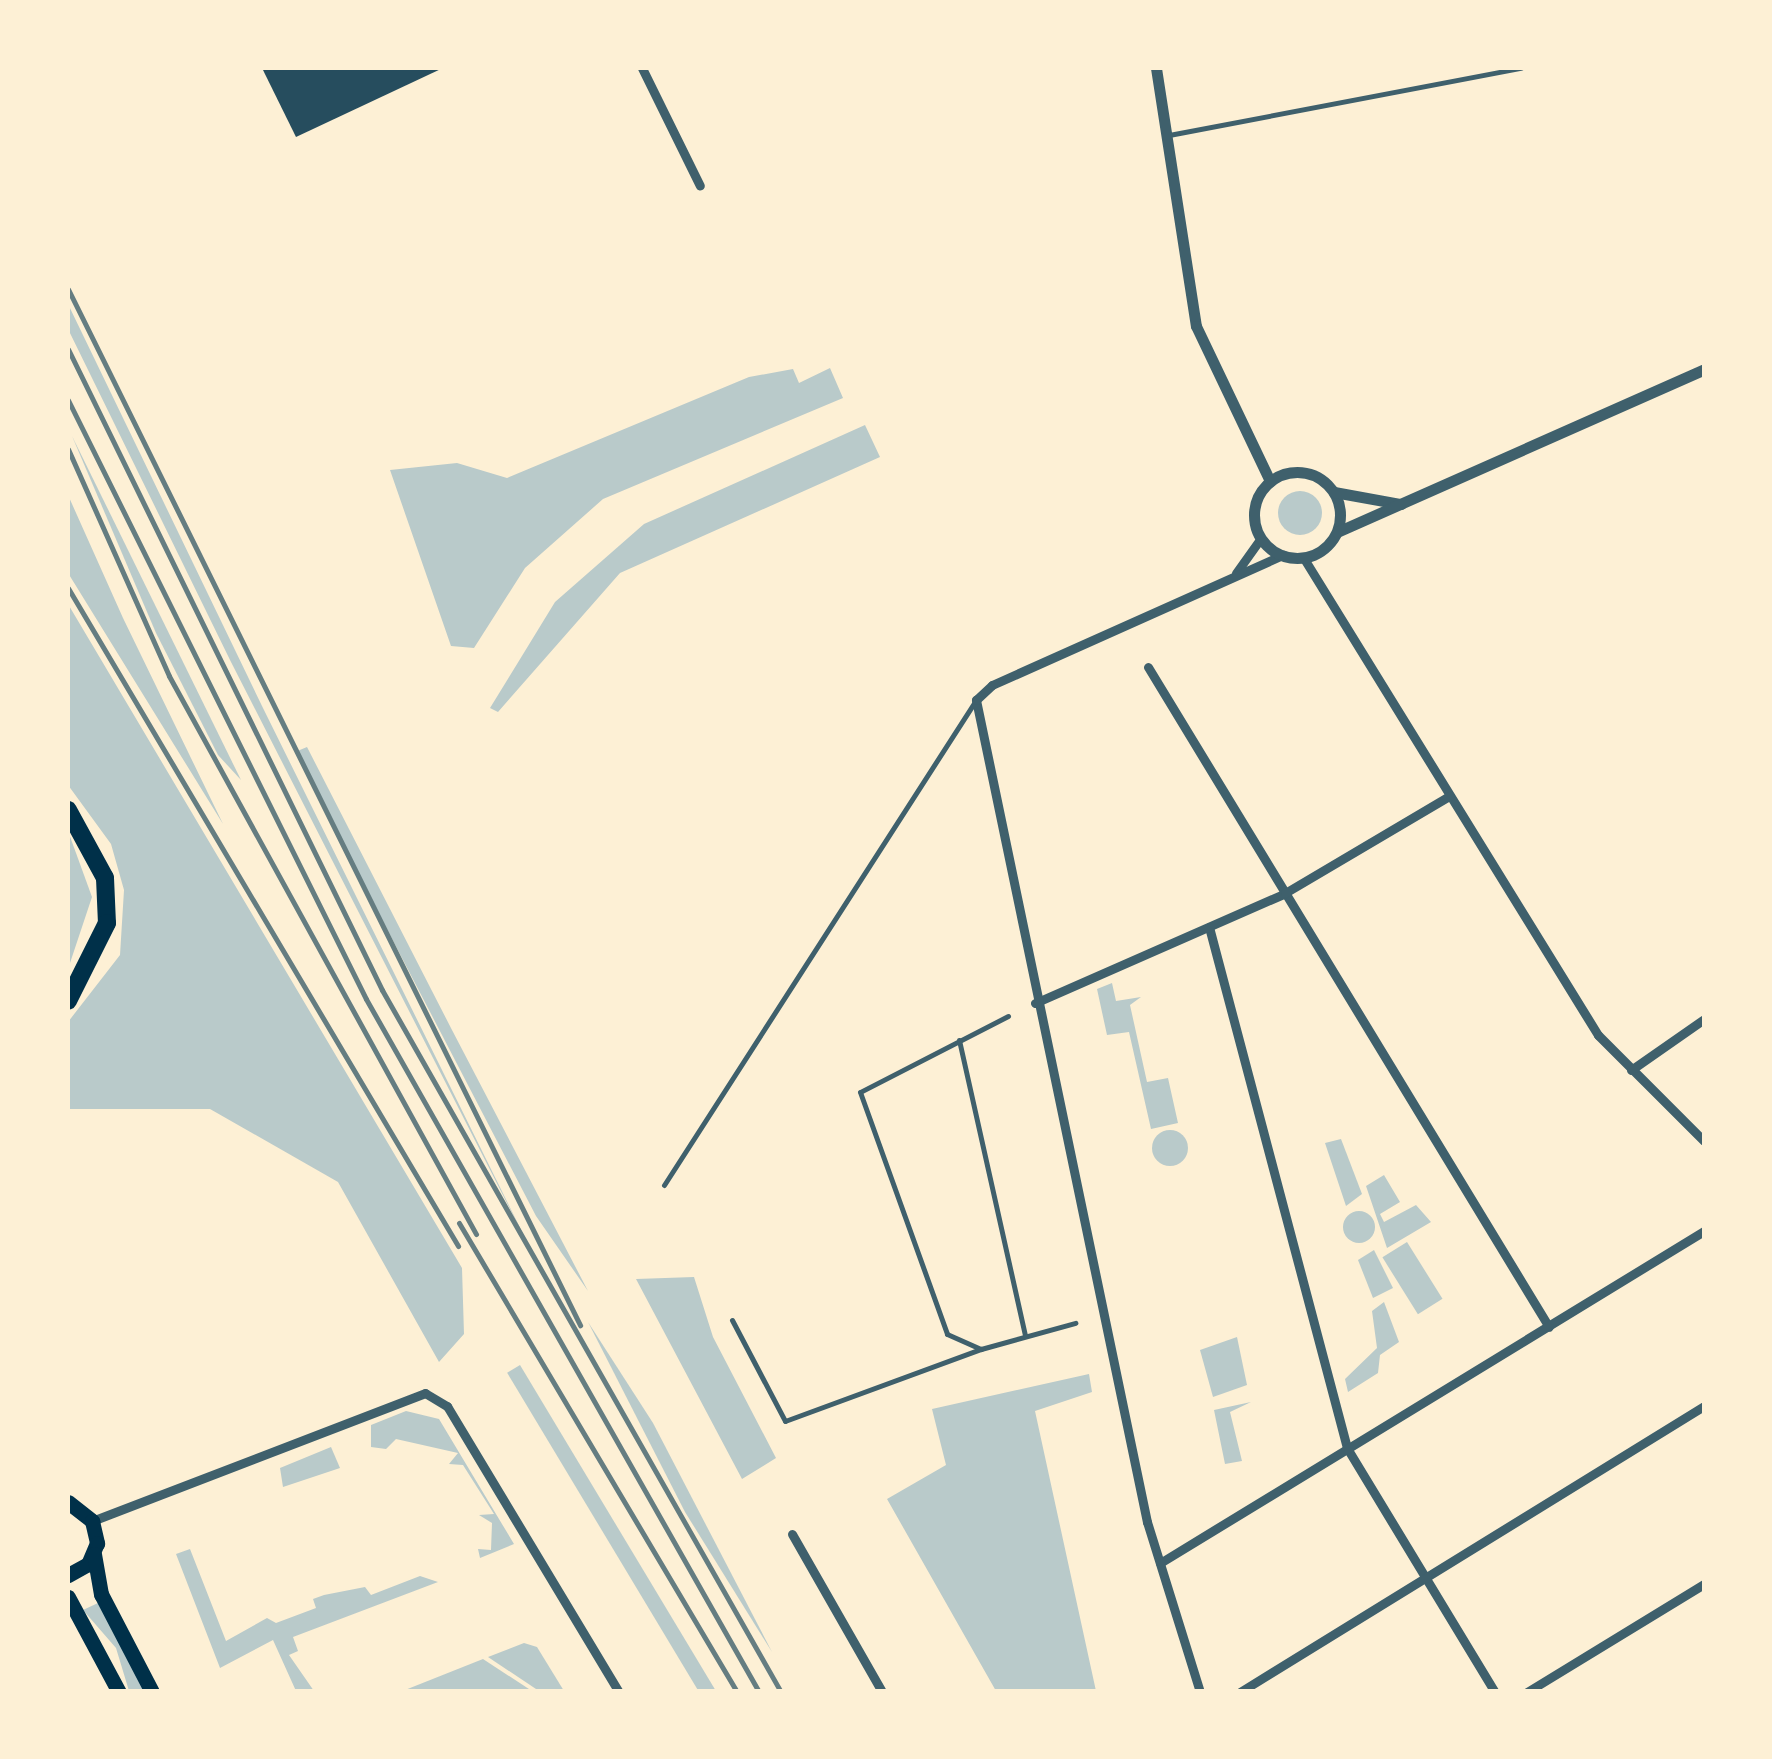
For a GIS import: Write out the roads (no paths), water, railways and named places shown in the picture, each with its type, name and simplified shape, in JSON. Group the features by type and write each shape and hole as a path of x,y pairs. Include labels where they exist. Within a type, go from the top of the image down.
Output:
{"highway":[{"path":"68,810 104,878 107,923 68,1000"}],"main road":[{"path":"71,1501 92,1521 101,1594 152,1692"},
{"path":"68,1575 94,1554"},
{"path":"68,1597 119,1692"}],"street":[{"path":"642,68 700,186"},
{"path":"1156,68 1196,326 1270,481"},
{"path":"1200,1692 1160,1563 1035,1003 976,700 1234,575 1283,555 1303,557 1336,532 1704,369"},
{"path":"1234,575 1260,538 1256,502 1270,481 1304,472 1334,492 1401,504"},
{"path":"1334,492 1336,532"},
{"path":"1260,538 1283,555"},
{"path":"1303,557 1598,1035 1704,1141"},
{"path":"1148,667 1549,1327"},
{"path":"1035,1003 1285,893 1449,796"},
{"path":"1210,927 1347,1448 1495,1692"},
{"path":"1631,1070 1704,1019"},
{"path":"1160,1563 1704,1231"},
{"path":"92,1521 425,1393 446,1406 619,1692"},
{"path":"1240,1692 1704,1406"},
{"path":"792,1534 882,1692"},
{"path":"1527,1692 1704,1584"}],"lane":[{"path":"1168,135 1520,68"},
{"path":"664,1185 976,700"},
{"path":"981,1349 947,1334 936,1318 860,1092 1008,1016"},
{"path":"960,1040 1025,1335"},
{"path":"732,1320 785,1421 981,1349 1076,1323"}],"railway":[{"path":"68,289 580,1325"},
{"path":"68,349 382,990 781,1692"},
{"path":"68,400 366,999 759,1692"},
{"path":"68,449 169,676 476,1234"},
{"path":"68,588 458,1246"},
{"path":"459,1223 737,1692"}]}
